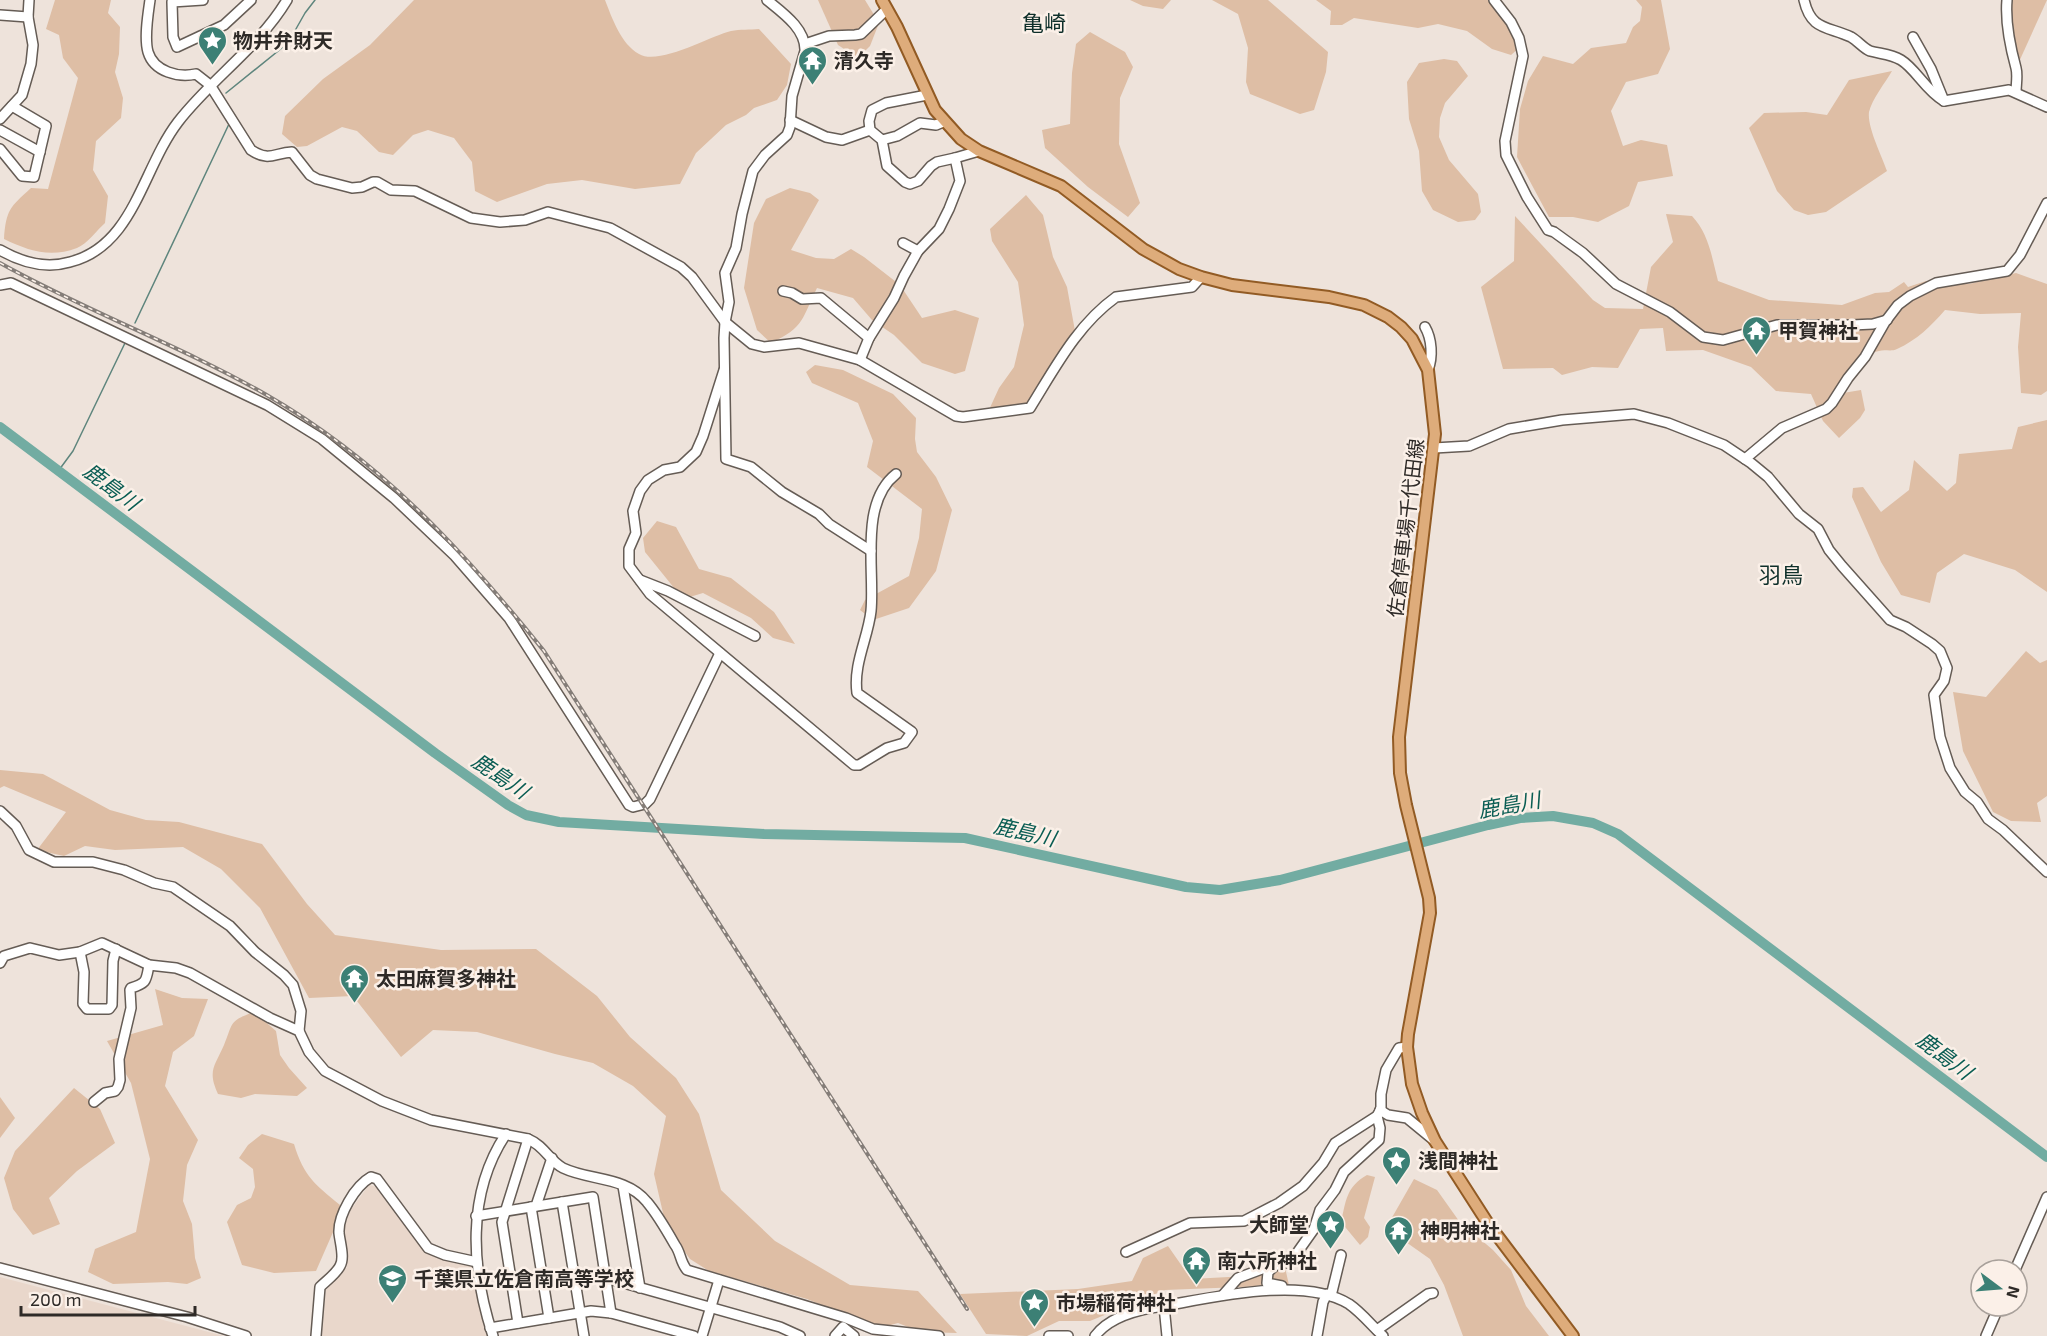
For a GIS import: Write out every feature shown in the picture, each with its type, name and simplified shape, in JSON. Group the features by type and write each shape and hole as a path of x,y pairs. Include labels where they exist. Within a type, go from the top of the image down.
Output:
{"main road":[{"name":"佐倉停車場千代田線","path":"885,5 935,110 943,122 961,139 979,151 1061,186 1143,249 1179,269 1201,278 1256,289 1347,300 1371,307 1401,327 1420,352 1428,370 1434,408 1434,448 1399,737 1400,773 1429,898 1430,913 1407,1047 1412,1084 1435,1141 1487,1222 1573,1336"}],"street":[{"path":"0,119 22,95 33,53 33,38 28,17 29,0"},
{"path":"150,0 147,16 148,53 165,71 186,76 196,74 210,85 251,150 259,155 271,157 292,152 310,175 316,179 352,188 377,182 391,190 415,191 471,218 500,222 525,220 548,212 610,228 681,267 692,276 725,321 752,344 764,347 799,343 860,360 956,416 1030,408 1081,329 1109,302 1116,297 1192,287 1201,278"},
{"path":"203,0 172,2 172,37 177,47 224,25 250,0"},
{"path":"0,249 26,261 43,265 63,264 83,259 101,249 124,224 154,162 176,124 210,85 249,47 287,0"},
{"path":"767,0 796,27 805,44 805,51 792,96 787,135 765,155 753,171 736,248 725,273 729,302 725,321 724,370 726,459 751,468 782,492 819,514 871,551"},
{"path":"1494,0 1511,22 1519,38 1523,56 1505,141 1506,155 1523,191 1548,230 1584,253 1616,284 1677,317 1703,337 1723,340 1777,325 1852,326 1887,320"},
{"path":"1804,0 1806,10 1812,20 1851,38 1869,50 1889,54 1904,61 1936,96 1944,101 2008,90 2047,107"},
{"path":"2007,0 2006,14 2016,69 2016,92"},
{"path":"805,44 829,36 861,34 885,5"},
{"path":"0,15 28,17"},
{"path":"1913,37 1931,69 1944,101"},
{"path":"927,95 886,103 872,110 868,121 870,130 882,140 886,166 910,184 918,181 937,162 979,151"},
{"path":"0,149 21,176 34,177 46,126 12,106"},
{"path":"790,120 825,137 842,140 870,130"},
{"path":"882,140 897,136 920,123 936,125 943,122"},
{"path":"0,130 40,152"},
{"path":"860,360 869,338 894,298 903,276 918,251 939,229 959,188 960,181 955,158"},
{"path":"1745,459 1782,428 1826,409 1832,403 1898,305 1924,288 1954,280 2007,271 2020,255 2047,203"},
{"path":"903,243 918,251"},
{"path":"0,285 11,283 267,405 322,439 361,470 455,556 509,618 631,806 645,804 650,799 720,652"},
{"path":"783,291 802,298 821,298 869,338"},
{"path":"1425,327 1429,334 1431,361 1428,370"},
{"path":"724,370 704,436 696,452 680,467 664,470 648,480 640,490 633,511 636,533 629,549 629,566 650,594 854,765 859,765 887,748 904,743 912,732 857,693 856,684 859,659 871,611 871,529 886,482 896,474"},
{"path":"1434,448 1469,446 1509,429 1562,420 1634,414 1685,429 1724,445 1745,459 1768,477 1799,514 1818,529 1829,550 1890,620 1923,637 1940,651 1945,660 1947,675 1934,695 1934,707 1943,752 1950,768 1965,792 1982,808 1988,819 2003,830 2047,872"},
{"path":"640,580 668,591 755,636"},
{"path":"0,811 16,826 29,850 54,862 93,862 124,870 154,883 173,887 230,926 293,986 301,1011 299,1031 309,1052 325,1071 377,1098 431,1120 528,1139 540,1145 558,1165 566,1169 606,1179 623,1186 647,1202 676,1246 682,1264 687,1270 846,1318 873,1329 939,1336"},
{"path":"0,963 4,956 30,948 58,955 80,952 102,943 148,965 176,968 190,973 270,1018 299,1031"},
{"path":"80,952 84,972 83,1004 87,1009 109,1009 112,1005 113,961 116,949"},
{"path":"94,1102 105,1093 118,1088 119,1059 131,1008 130,990 146,981 148,965"},
{"path":"1407,1047 1399,1048 1386,1070 1381,1094 1382,1102 1378,1113 1380,1128 1378,1140 1344,1172 1335,1190 1320,1210 1314,1229 1292,1260 1276,1264 1266,1279 1271,1285 1329,1295 1349,1304 1380,1333 1428,1294 1433,1293"},
{"path":"1126,1252 1190,1223 1244,1221 1270,1209 1303,1186 1323,1163 1335,1143 1378,1113 1407,1118 1435,1141"},
{"path":"506,1135 497,1147 481,1189 476,1216 475,1236 481,1292 492,1332 518,1323 591,1311 612,1313 694,1336"},
{"path":"518,1323 502,1222 528,1139"},
{"path":"549,1318 533,1207 552,1158"},
{"path":"316,1336 320,1287 341,1266 339,1230 344,1209 365,1181 371,1177 376,1179 428,1248 445,1255 477,1262"},
{"path":"623,1186 639,1288"},
{"path":"476,1216 592,1197 612,1313"},
{"path":"2020,1258 2046,1198"},
{"path":"562,1202 584,1336"},
{"path":"1317,1336 1323,1302 1329,1295 1341,1255"},
{"path":"1223,1295 1238,1278 1262,1269 1274,1260 1287,1263"},
{"path":"0,1268 187,1317 246,1336"},
{"path":"606,1278 780,1327 800,1336"},
{"path":"702,1336 719,1280"},
{"path":"1095,1336 1113,1320 1164,1306 1223,1295 1302,1290"},
{"path":"1164,1306 1167,1336"},
{"path":"1986,1336 1994,1318"},
{"path":"835,1336 843,1327 854,1336"},
{"path":"1049,1336 1068,1336"}],"shaded area":[{"path":"55,0 111,0 108,13 120,27 119,54 115,72 123,98 121,118 96,141 93,170 108,196 105,223 81,246 67,251 49,253 31,250 4,239 6,221 14,205 31,188 48,189 78,78 63,58 59,35 46,29"},
{"path":"414,0 605,0 627,44 639,54 648,57 685,49 731,31 759,29 791,64 787,85 777,100 754,108 746,115 726,125 696,153 680,184 635,189 582,180 547,184 497,202 475,191 472,162 454,138 428,130 413,135 393,155 379,152 357,131 342,127 307,146 297,147 282,134 285,116 323,79 370,45"},
{"path":"818,0 865,0 879,23 870,46 858,58 838,45"},
{"path":"1130,0 1171,0 1163,9 1143,6"},
{"path":"1212,0 1268,0 1328,52 1326,72 1314,110 1300,114 1250,94 1246,82 1248,48 1238,14"},
{"path":"1316,0 1494,0 1512,23 1519,48 1511,55 1492,49 1467,31 1438,24 1418,28 1354,18 1342,25 1330,25 1331,11"},
{"path":"1636,0 1661,0 1670,49 1658,74 1626,82 1611,111 1623,146 1641,140 1667,145 1673,176 1638,182 1629,206 1598,222 1573,217 1549,217 1517,157 1520,109 1528,81 1543,56 1573,64 1591,48 1626,43 1633,27 1640,21 1642,7"},
{"path":"2008,0 2047,0 2018,64 2014,61"},
{"path":"1090,32 1125,52 1133,67 1120,98 1119,144 1140,203 1128,217 1088,187 1045,148 1042,130 1070,124 1072,73 1076,44"},
{"path":"1444,59 1457,61 1468,76 1445,103 1440,118 1439,137 1449,160 1478,194 1481,212 1475,220 1458,222 1433,210 1422,191 1419,151 1409,119 1407,82 1419,63"},
{"path":"1892,71 1869,112 1872,133 1887,171 1826,212 1808,215 1794,210 1777,191 1749,128 1764,113 1806,112 1827,115 1849,80"},
{"path":"790,188 810,193 819,200 791,250 816,258 834,259 851,249 900,285 922,318 955,310 979,318 965,371 955,374 922,363 894,335 872,320 853,298 817,288 801,321 790,332 771,343 757,330 744,288 754,223 766,199"},
{"path":"1026,195 1043,215 1053,257 1067,287 1075,331 1032,404 988,412 999,388 1014,367 1024,325 1018,282 992,241 990,229"},
{"path":"1666,214 1692,216 1698,223 1709,247 1718,281 1769,300 1842,305 1875,293 1889,292 1904,282 1908,287 1926,281 1969,284 2016,273 2047,284 2047,391 2041,395 2021,393 2018,347 2021,313 1980,314 1945,310 1911,341 1895,350 1879,351 1867,357 1857,368 1843,393 1861,390 1865,410 1839,438 1823,421 1811,394 1776,391 1751,367 1703,350 1666,351 1663,328 1640,329 1618,368 1592,367 1562,375 1553,368 1503,369 1481,287 1514,261 1515,216 1593,300 1605,308 1643,309 1651,267 1673,242"},
{"path":"815,365 843,370 893,394 916,418 917,452 936,477 952,510 936,571 909,608 873,620 860,610 865,600 909,576 919,538 922,509 867,467 873,441 858,403 812,383 806,372"},
{"path":"2047,420 2047,592 2015,570 1964,554 1937,573 1930,603 1901,595 1881,562 1852,497 1853,488 1863,487 1881,512 1909,490 1914,460 1947,491 1956,483 1959,454 2012,449 2018,427"},
{"path":"657,521 676,527 699,569 731,578 774,612 795,644 773,638 751,618 703,593 683,599 645,552 643,538"},
{"path":"2026,651 2040,663 2047,660 2047,796 2037,803 2041,822 2011,821 1993,812 1963,751 1953,692 1986,697"},
{"path":"0,770 43,774 110,810 146,820 179,822 262,844 307,904 335,935 441,950 536,949 597,996 630,1037 676,1078 699,1114 721,1190 775,1241 850,1285 918,1291 957,1333 921,1332 898,1323 876,1327 807,1299 709,1271 690,1259 666,1226 654,1174 666,1116 633,1086 593,1063 477,1032 433,1030 401,1057 353,996 309,998 260,908 221,869 183,847 115,850 85,846 64,856 37,850 66,812 4,786 0,788"},
{"path":"155,989 182,998 208,999 194,1036 173,1052 165,1086 198,1140 187,1165 183,1201 192,1224 195,1258 201,1278 187,1284 168,1282 113,1284 88,1272 95,1249 136,1232 150,1159 131,1083 107,1041 163,1025"},
{"path":"254,1012 276,1031 280,1055 307,1088 297,1096 255,1094 241,1098 218,1094 213,1073 231,1028 235,1021"},
{"path":"74,1088 100,1109 115,1143 77,1171 49,1198 60,1224 33,1235 13,1209 4,1178 15,1151"},
{"path":"0,1097 15,1118 0,1138"},
{"path":"262,1134 294,1144 311,1179 340,1205 337,1223 316,1271 274,1273 242,1265 227,1222 237,1205 251,1198 255,1187 253,1169 239,1158 248,1145"},
{"path":"1367,1175 1375,1177 1364,1218 1370,1227 1368,1237 1360,1245 1341,1222 1351,1190"},
{"path":"1414,1179 1437,1190 1459,1221 1493,1250 1511,1270 1526,1306 1549,1336 1463,1336 1444,1285 1430,1259 1386,1228"},
{"path":"369,1185 377,1187 425,1252 473,1265 487,1336 322,1336 326,1290 347,1267 343,1231 350,1211"},
{"path":"1168,1246 1191,1279 1248,1276 1284,1263 1289,1285 1165,1290 1090,1321 1059,1321 1027,1336 986,1334 960,1294 1078,1289 1132,1281 1143,1258"},
{"path":"0,1277 224,1336 0,1336"}],"waterway":[{"path":"226,93 288,43 315,0"},
{"path":"135,323 229,124"},
{"path":"59,470 73,451 125,343"},
{"name":"鹿島川","path":"0,427 435,753 508,805 526,815 559,822 764,834 965,838 1186,887 1220,890 1280,880 1520,818 1553,816 1593,823 1618,834 2047,1157"}],"railway":[{"path":"0,263 232,376 307,420 382,477 450,542 544,651 967,1309"}],"place":[{"name":"物井弁財天","path":"212,66"},
{"name":"清久寺","path":"813,86"},
{"name":"甲賀神社","path":"1757,356"},
{"name":"太田麻賀多神社","path":"355,1004"},
{"name":"浅間神社","path":"1397,1186"},
{"name":"大師堂","path":"1330,1250"},
{"name":"神明神社","path":"1399,1256"},
{"name":"南六所神社","path":"1196,1286"},
{"name":"千葉県立佐倉南高等学校","path":"393,1304"},
{"name":"市場稲荷神社","path":"1035,1328"}],"district":[{"name":"亀崎","path":"1044,22"},
{"name":"羽鳥","path":"1781,574"}]}
